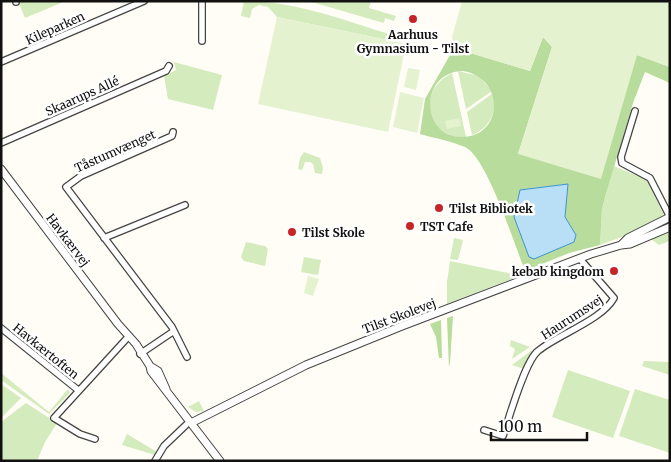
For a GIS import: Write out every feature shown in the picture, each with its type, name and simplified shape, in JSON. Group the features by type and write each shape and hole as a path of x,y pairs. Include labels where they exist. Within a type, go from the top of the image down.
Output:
{"street":[{"name":"Kileparken","path":"1,62 144,1"},
{"path":"202,1 202,41"},
{"name":"Skaarups Allé","path":"1,143 166,71 169,66"},
{"path":"635,111 621,157 622,163 650,178 670,217"},
{"name":"Tåstumvænget","path":"173,132 172,136 88,172 66,187 174,331 187,358"},
{"name":"Havkærvej","path":"1,169 150,366 151,371 166,389 189,424 220,461"},
{"path":"664,205 670,201"},
{"path":"104,238 184,205"},
{"name":"Tilst Skolevej","path":"621,244 628,238 670,217"},
{"name":"Tilst Skolevej","path":"189,424 306,366 402,326 621,244 630,244 670,226"},
{"name":"Haurumsvej","path":"484,430 503,436 526,370 536,352 575,329 612,302 613,296 591,274 580,259"},
{"name":"Havkærtoften","path":"1,328 78,390"},
{"path":"140,354 174,331"},
{"name":"Havkærtoften","path":"88,444 93,439 54,418 127,337"},
{"path":"156,461 164,446 189,424"}],"green space":[{"path":"18,1 66,1 25,18"},
{"path":"244,1 282,4 338,18 392,35 401,33 397,42 277,17 268,7 259,5 252,9 250,18 241,16"},
{"path":"308,1 371,1 369,8 396,16 394,21 385,18 384,23"},
{"path":"462,1 670,1 670,67 637,55 601,179 518,154 552,47 543,37 530,71 454,48 452,37"},
{"path":"277,17 406,44 388,132 258,104"},
{"path":"543,37 552,47 518,154 637,55 670,67 670,83 645,72 633,103 602,209 600,245 569,253 525,271 500,203 482,167 473,154 460,145 420,134 425,99 454,48 530,71","holes":["463,71 477,76 487,84 492,95 494,107 492,118 486,128 476,134 462,137 448,134 438,127 432,116 430,104 432,92 439,81 449,74","568,184 565,217 576,235 574,242 534,259 520,190"]},
{"path":"174,62 222,75 213,110 168,99 164,76 176,70"},
{"path":"408,68 420,70 416,90 404,87"},
{"path":"458,71 479,76 492,91 466,109"},
{"path":"452,73 466,137 452,136 442,130 434,122 431,112 430,101 433,90"},
{"path":"400,92 424,98 417,133 393,127"},
{"path":"493,93 494,106 491,118 484,128 472,135 467,112"},
{"path":"459,118 461,126 447,129 445,121"},
{"path":"304,152 320,158 323,168 322,174 315,173 313,164 310,162 305,162 302,170 298,169 300,158"},
{"path":"614,166 647,180 664,215 627,235 600,245 602,209"},
{"path":"670,232 670,241 659,245 651,239"},
{"path":"454,238 463,240 458,260 450,259"},
{"path":"246,242 265,246 268,249 265,266 244,261 241,257"},
{"path":"304,257 321,260 318,275 301,272"},
{"path":"450,261 508,273 517,277 447,304 447,282"},
{"path":"308,276 319,279 313,296 304,293"},
{"path":"453,316 450,363 449,367 447,318"},
{"path":"441,320 442,358 439,358 436,337 430,324"},
{"path":"511,340 530,347 512,359 515,349 510,346"},
{"path":"532,350 533,353 524,369 512,365"},
{"path":"644,361 670,362 670,375 642,366"},
{"path":"568,370 630,391 613,438 552,417"},
{"path":"1,373 49,412 68,389 70,393 49,414 1,380"},
{"path":"1,384 21,398 1,418"},
{"path":"635,389 670,400 670,453 619,436"},
{"path":"199,401 204,411 196,412 188,407"},
{"path":"26,403 57,423 45,442 37,461 1,461 1,422"},
{"path":"127,434 157,452 155,455 122,445"}],"water":[{"path":"568,184 565,217 576,235 574,242 534,259 529,257 514,217 520,190"}],"place":[{"name":"Aarhuus Gymnasium - Tilst","path":"413,19"},
{"name":"Tilst Bibliotek","path":"439,208"},
{"name":"TST Cafe","path":"410,226"},
{"name":"Tilst Skole","path":"292,232"},
{"name":"kebab kingdom","path":"614,271"}]}
